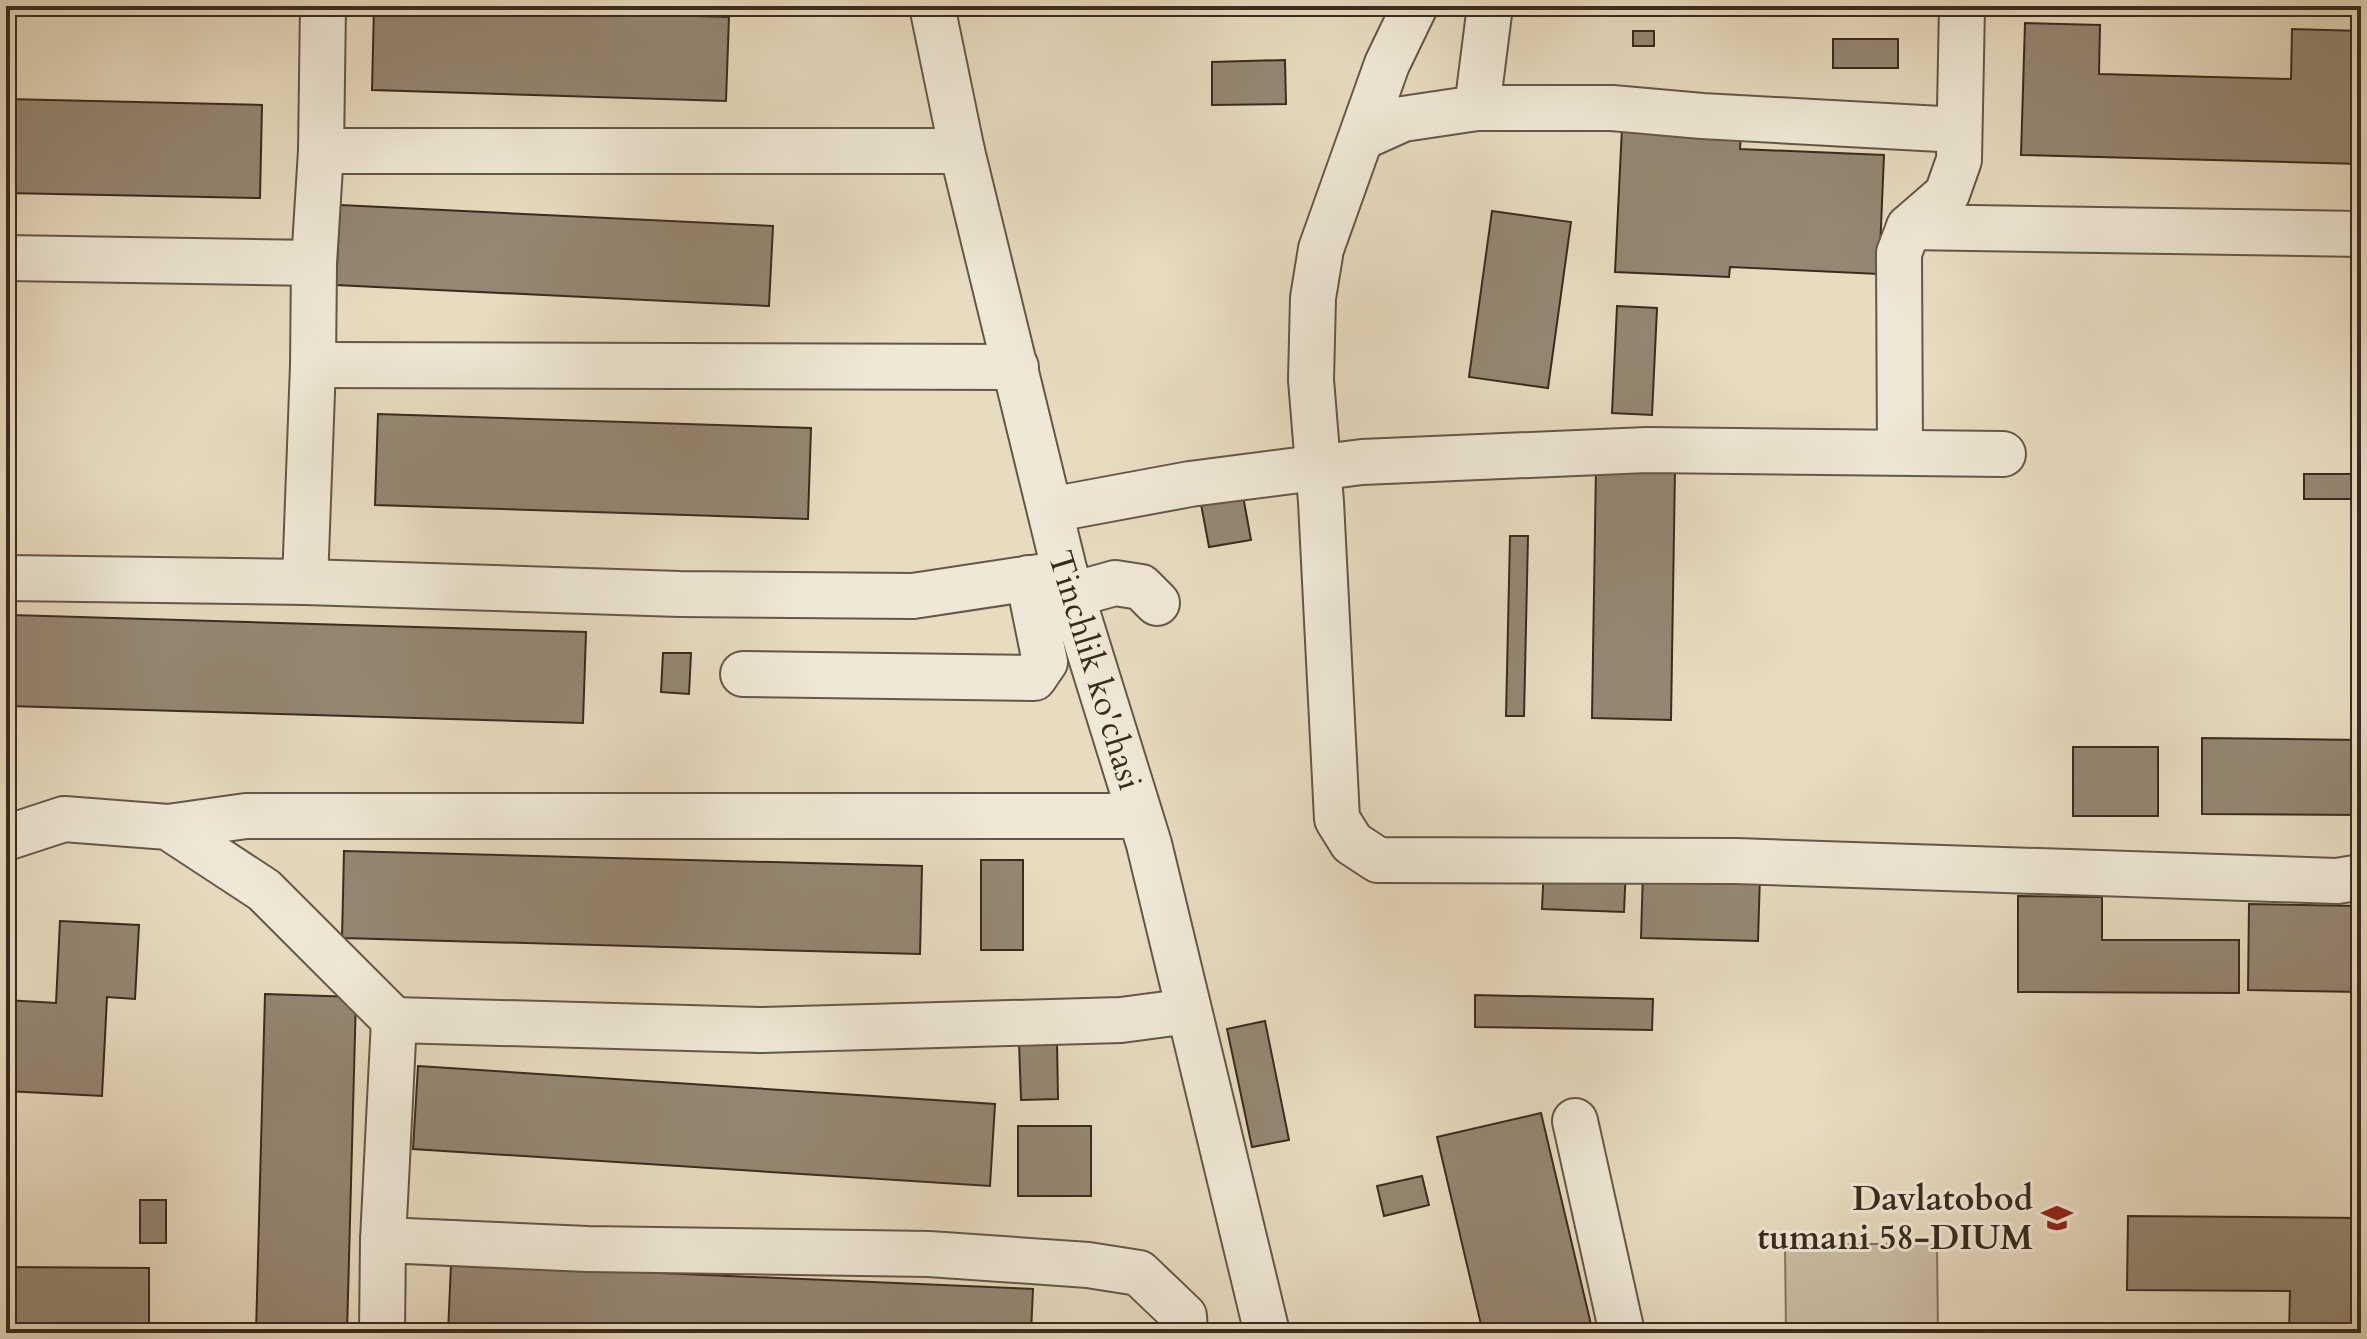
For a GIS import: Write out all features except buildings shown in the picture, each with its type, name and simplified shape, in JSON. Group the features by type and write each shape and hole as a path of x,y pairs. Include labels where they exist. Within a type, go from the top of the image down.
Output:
{"street":[{"path":"305,582 314,263 321,151 323,6"},
{"name":"Tinchlik ko'chasi","path":"932,6 962,151 1050,510 1055,582 1149,844 1267,1333"},
{"path":"1415,6 1387,64 1321,249 1313,298 1311,380 1322,517 1337,819 1352,843 1378,860 1736,861 2337,881 2361,877"},
{"path":"1477,108 1490,6"},
{"path":"1900,452 1899,253 1909,227 1947,194 1959,160 1962,6"},
{"path":"1363,137 1403,119 1477,108 1612,108 1959,130"},
{"path":"321,151 962,151"},
{"path":"1909,227 2361,234"},
{"path":"6,258 314,263"},
{"path":"313,365 1016,367"},
{"path":"1050,510 1176,486 1362,462 1647,450 2003,454"},
{"path":"6,578 305,582 680,594 913,596 1055,582 1115,583 1141,587 1157,603"},
{"path":"743,674 1034,678 1045,662 1055,582"},
{"path":"6,838 64,819 168,827 246,816 1140,816"},
{"path":"168,827 264,890 394,1020 760,1030 1121,1020 1189,1011"},
{"path":"382,1333 383,1240 394,1020"},
{"path":"1575,1121 1622,1333"},
{"path":"383,1240 587,1249 929,1254 1088,1265 1139,1273 1184,1316 1185,1333"}],"shaded area":[{"path":"1785,1244 1937,1244 1938,1333 1786,1333"}],"place":[{"name":"Davlatobod tumani 58-DIUM","path":"2057,1218"}]}
